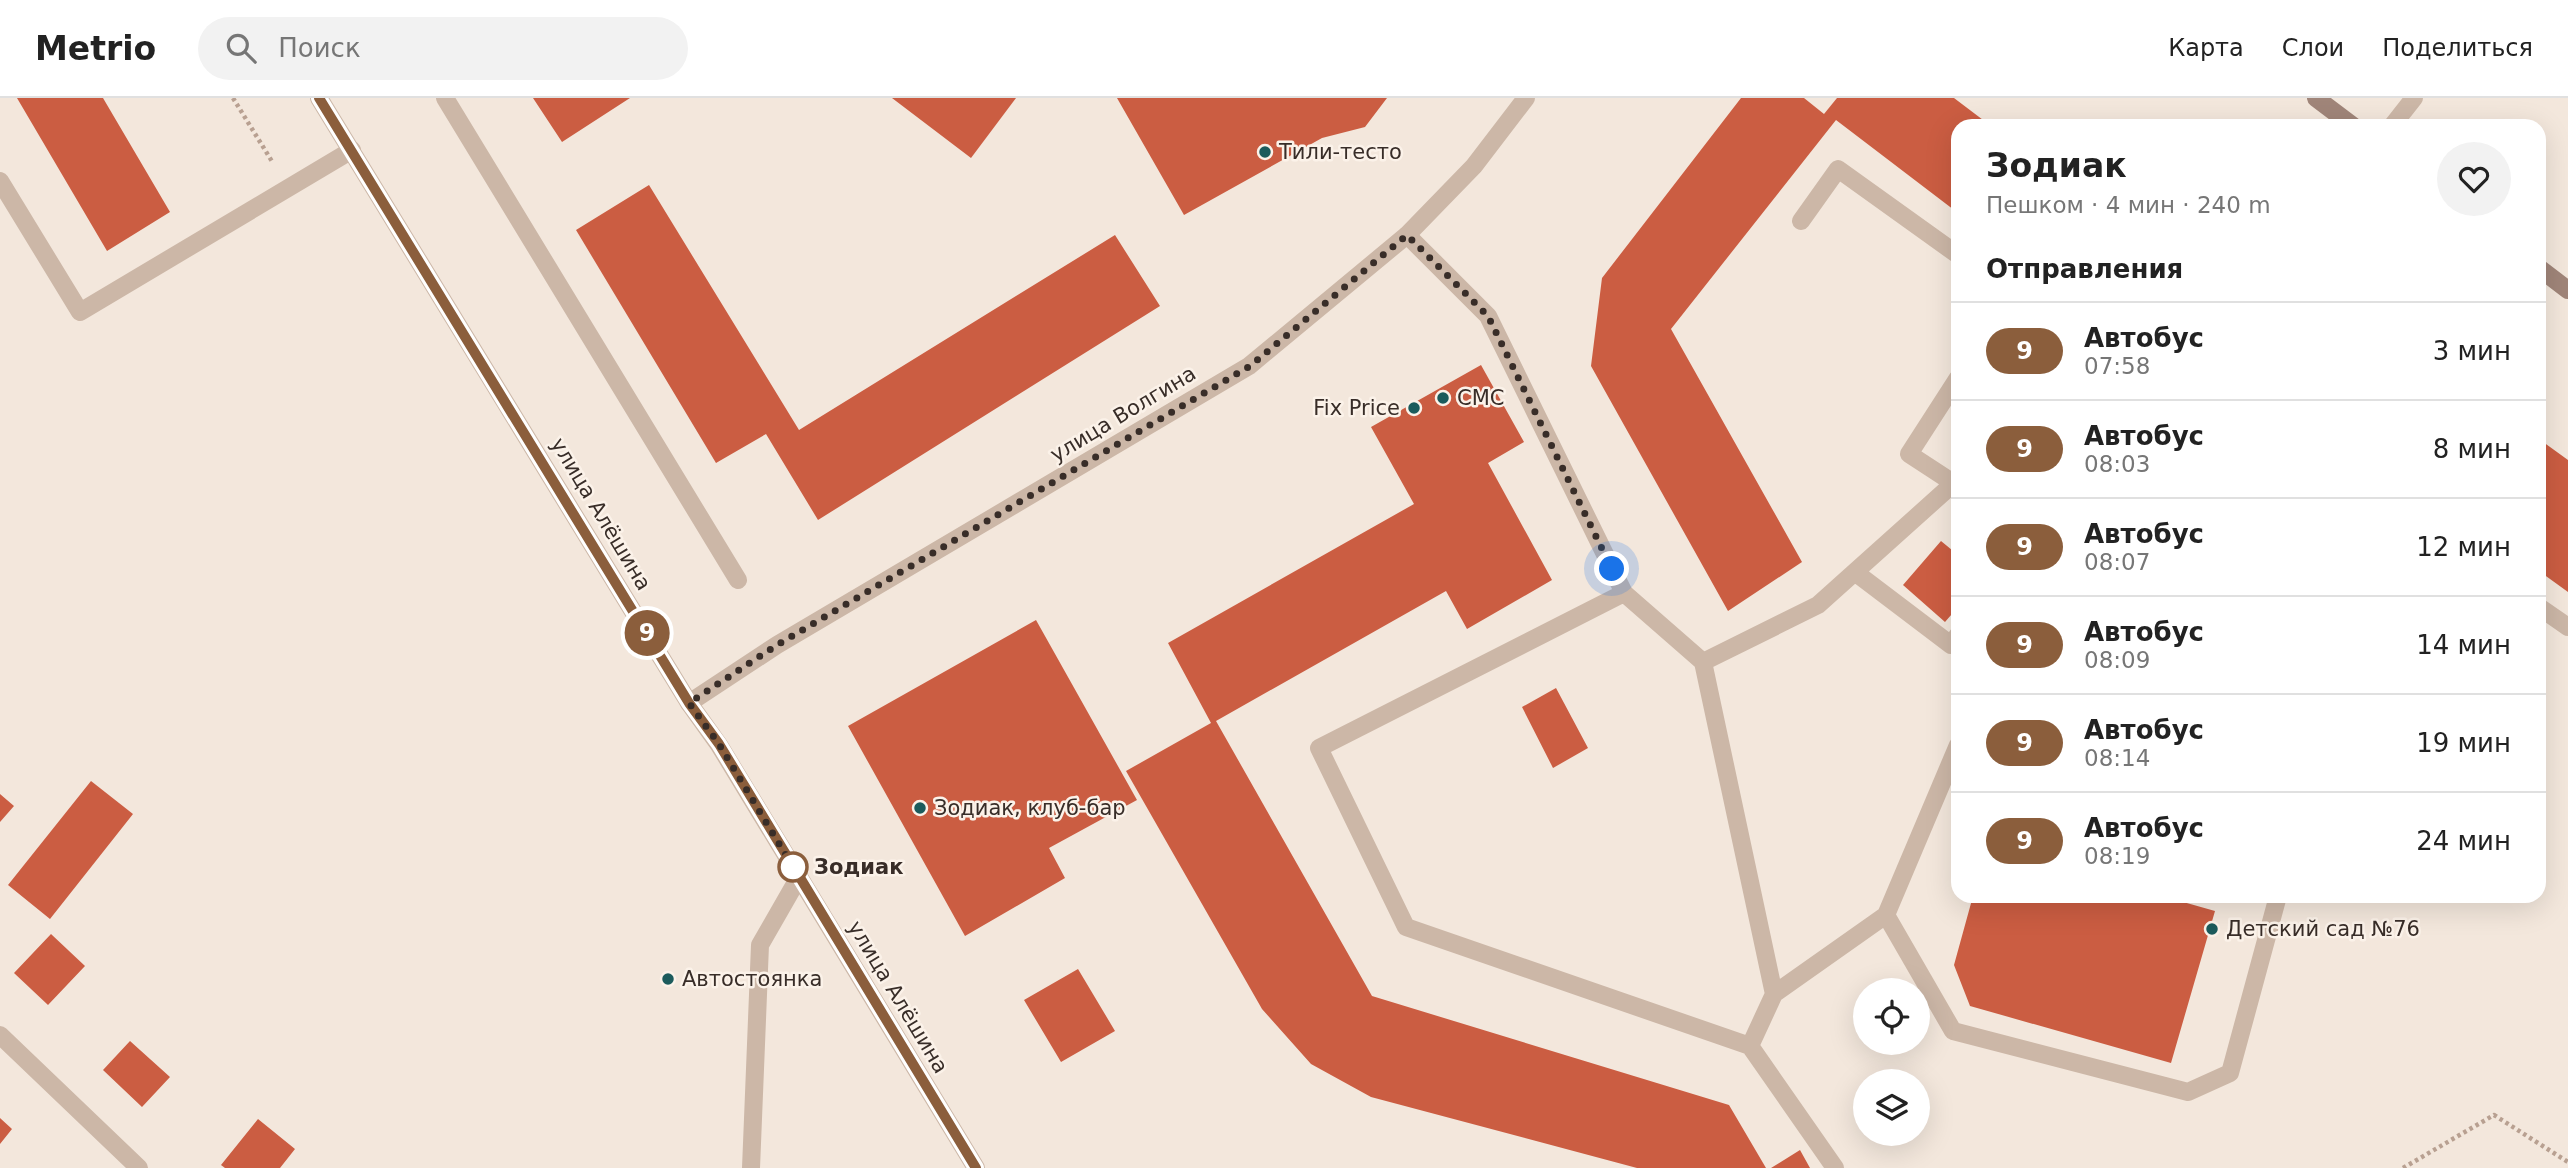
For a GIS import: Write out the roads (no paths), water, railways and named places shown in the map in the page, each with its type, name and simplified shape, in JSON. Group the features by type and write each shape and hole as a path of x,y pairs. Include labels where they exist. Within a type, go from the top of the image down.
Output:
{"main road":[{"path":"2316,98 2344,119"},
{"path":"2546,273 2568,290"}],"street":[{"name":"улица Алёшина","path":"319,98 689,703 719,744 976,1168"},
{"path":"444,98 738,580"},
{"name":"улица Волгина","path":"689,703 777,645 1250,366 1407,235 1474,166 1526,98"},
{"path":"2398,119 2414,98"},
{"path":"0,181 80,312 352,150"},
{"path":"1801,221 1838,169 1951,250"},
{"path":"1407,235 1488,316 1624,593 1703,662 1774,994"},
{"path":"1951,389 1909,454 1951,481"},
{"path":"1703,662 1818,605 1951,488"},
{"path":"1856,573 1951,645"},
{"path":"1624,593 1319,748 1406,927 1750,1046 1835,1168"},
{"path":"2546,612 2568,627"},
{"path":"1750,1046 1774,994 1886,915 1951,762"},
{"path":"751,1168 760,945 799,877"},
{"path":"1886,915 1953,1031 2188,1091 2230,1073 2276,903"},
{"path":"0,1035 139,1168"}],"place":[{"name":"Тили-тесто","path":"1265,152"},
{"name":"СМС","path":"1443,398"},
{"name":"Fix Price","path":"1414,408"},
{"name":"Зодиак, клуб-бар","path":"920,808"},
{"name":"Зодиак","path":"793,867"},
{"name":"Детский сад №76","path":"2212,929"},
{"name":"Автостоянка","path":"668,979"}]}
